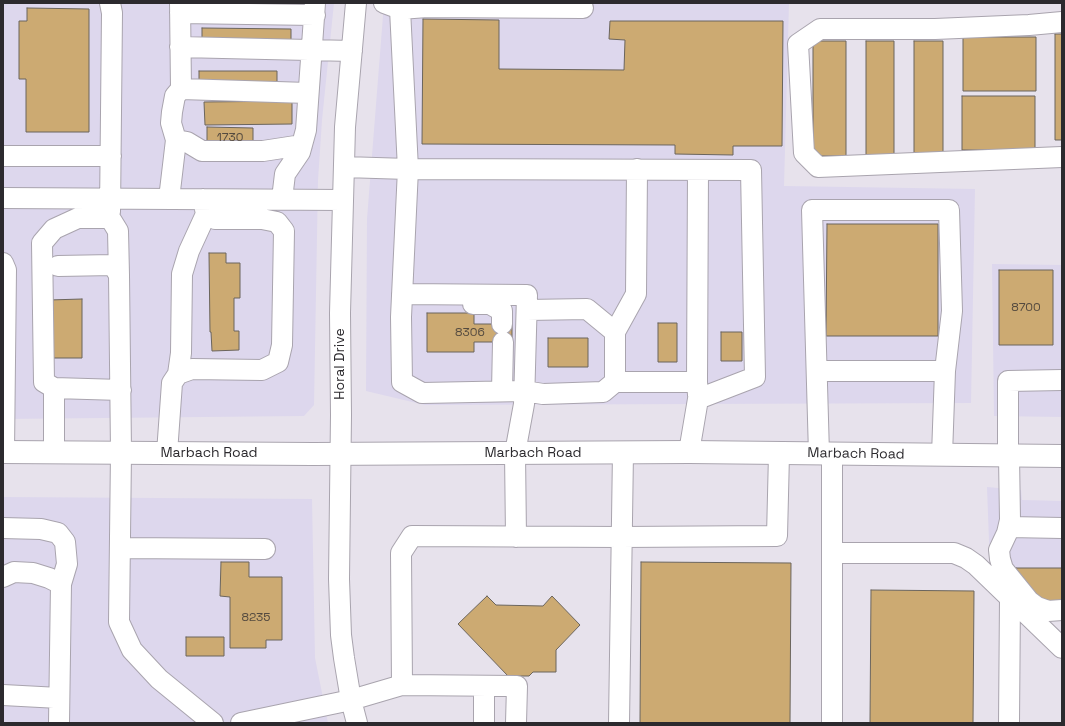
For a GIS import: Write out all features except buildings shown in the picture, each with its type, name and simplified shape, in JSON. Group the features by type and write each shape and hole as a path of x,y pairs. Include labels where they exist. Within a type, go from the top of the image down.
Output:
{"main road":[{"name":"Marbach Road","path":"3,452 340,454 689,452 1062,456"}],"street":[{"path":"110,3 112,13 112,199 110,218 118,230 121,390 119,622 132,650 159,679 213,723"},
{"name":"Horal Drive","path":"356,3 345,127 340,313 339,498 340,610 344,658 351,700 357,723"},
{"path":"344,167 408,169 751,170 755,377 698,390 615,382 602,392 542,394 524,390 422,393 402,382 409,294 408,169 392,6 583,8"},
{"path":"169,199 176,140 171,123 172,112 174,96 181,89 180,8 315,9 306,130 300,152 285,174 282,199"},
{"path":"1062,22 935,29 820,28 798,44 804,153 818,167 1062,157"},
{"path":"180,47 352,51"},
{"path":"181,89 308,93"},
{"path":"176,140 187,142 202,151 263,151 302,146"},
{"path":"3,156 112,156"},
{"path":"615,382 615,332 636,294 637,169"},
{"path":"689,452 698,390 698,170"},
{"path":"3,198 169,199 204,206 282,199 343,200"},
{"path":"178,374 192,370 262,370 278,362 282,345 284,231 278,222 262,219 215,219 204,206"},
{"path":"167,453 172,383 178,374 181,353 182,274 204,206"},
{"path":"832,723 832,553 826,454 817,371 812,210 949,210 952,311 945,371 942,455"},
{"path":"110,218 78,218 54,229 42,243 44,382 54,388 121,390"},
{"path":"58,266 113,265 119,274"},
{"path":"3,452 4,268"},
{"path":"409,294 527,295 524,404 515,453 516,537"},
{"path":"409,294 432,303 490,304 502,311 502,391"},
{"path":"527,310 587,309 615,332"},
{"path":"817,371 945,371"},
{"path":"1062,380 1008,381 1010,520 1009,527 999,550 1003,569 1029,602 1048,611 1062,610"},
{"path":"54,388 54,452"},
{"path":"619,723 623,452"},
{"path":"402,685 401,553 412,536 777,536 779,454"},
{"path":"1009,527 1062,528"},
{"path":"3,528 41,528 58,533 65,542 66,564 61,584 59,723"},
{"path":"120,548 265,549"},
{"path":"832,553 954,553 966,558 976,565 1062,648"},
{"path":"3,576 14,572 33,573 61,584"},
{"path":"1009,723 1010,598"},
{"path":"241,723 351,700 402,685 517,686 516,723"},
{"path":"484,686 484,723"},
{"path":"3,695 59,698"}],"shaded area":[{"path":"3,3 334,3 322,120 318,180 314,405 304,416 3,419"},
{"path":"384,3 789,3 784,186 975,189 971,403 425,405 366,391 367,219"},
{"path":"992,264 1062,265 1062,417 994,416"},
{"path":"987,487 1021,490 1022,500 1062,501 1062,618 990,568"},
{"path":"3,497 312,499 315,658 328,723 3,723"}]}
